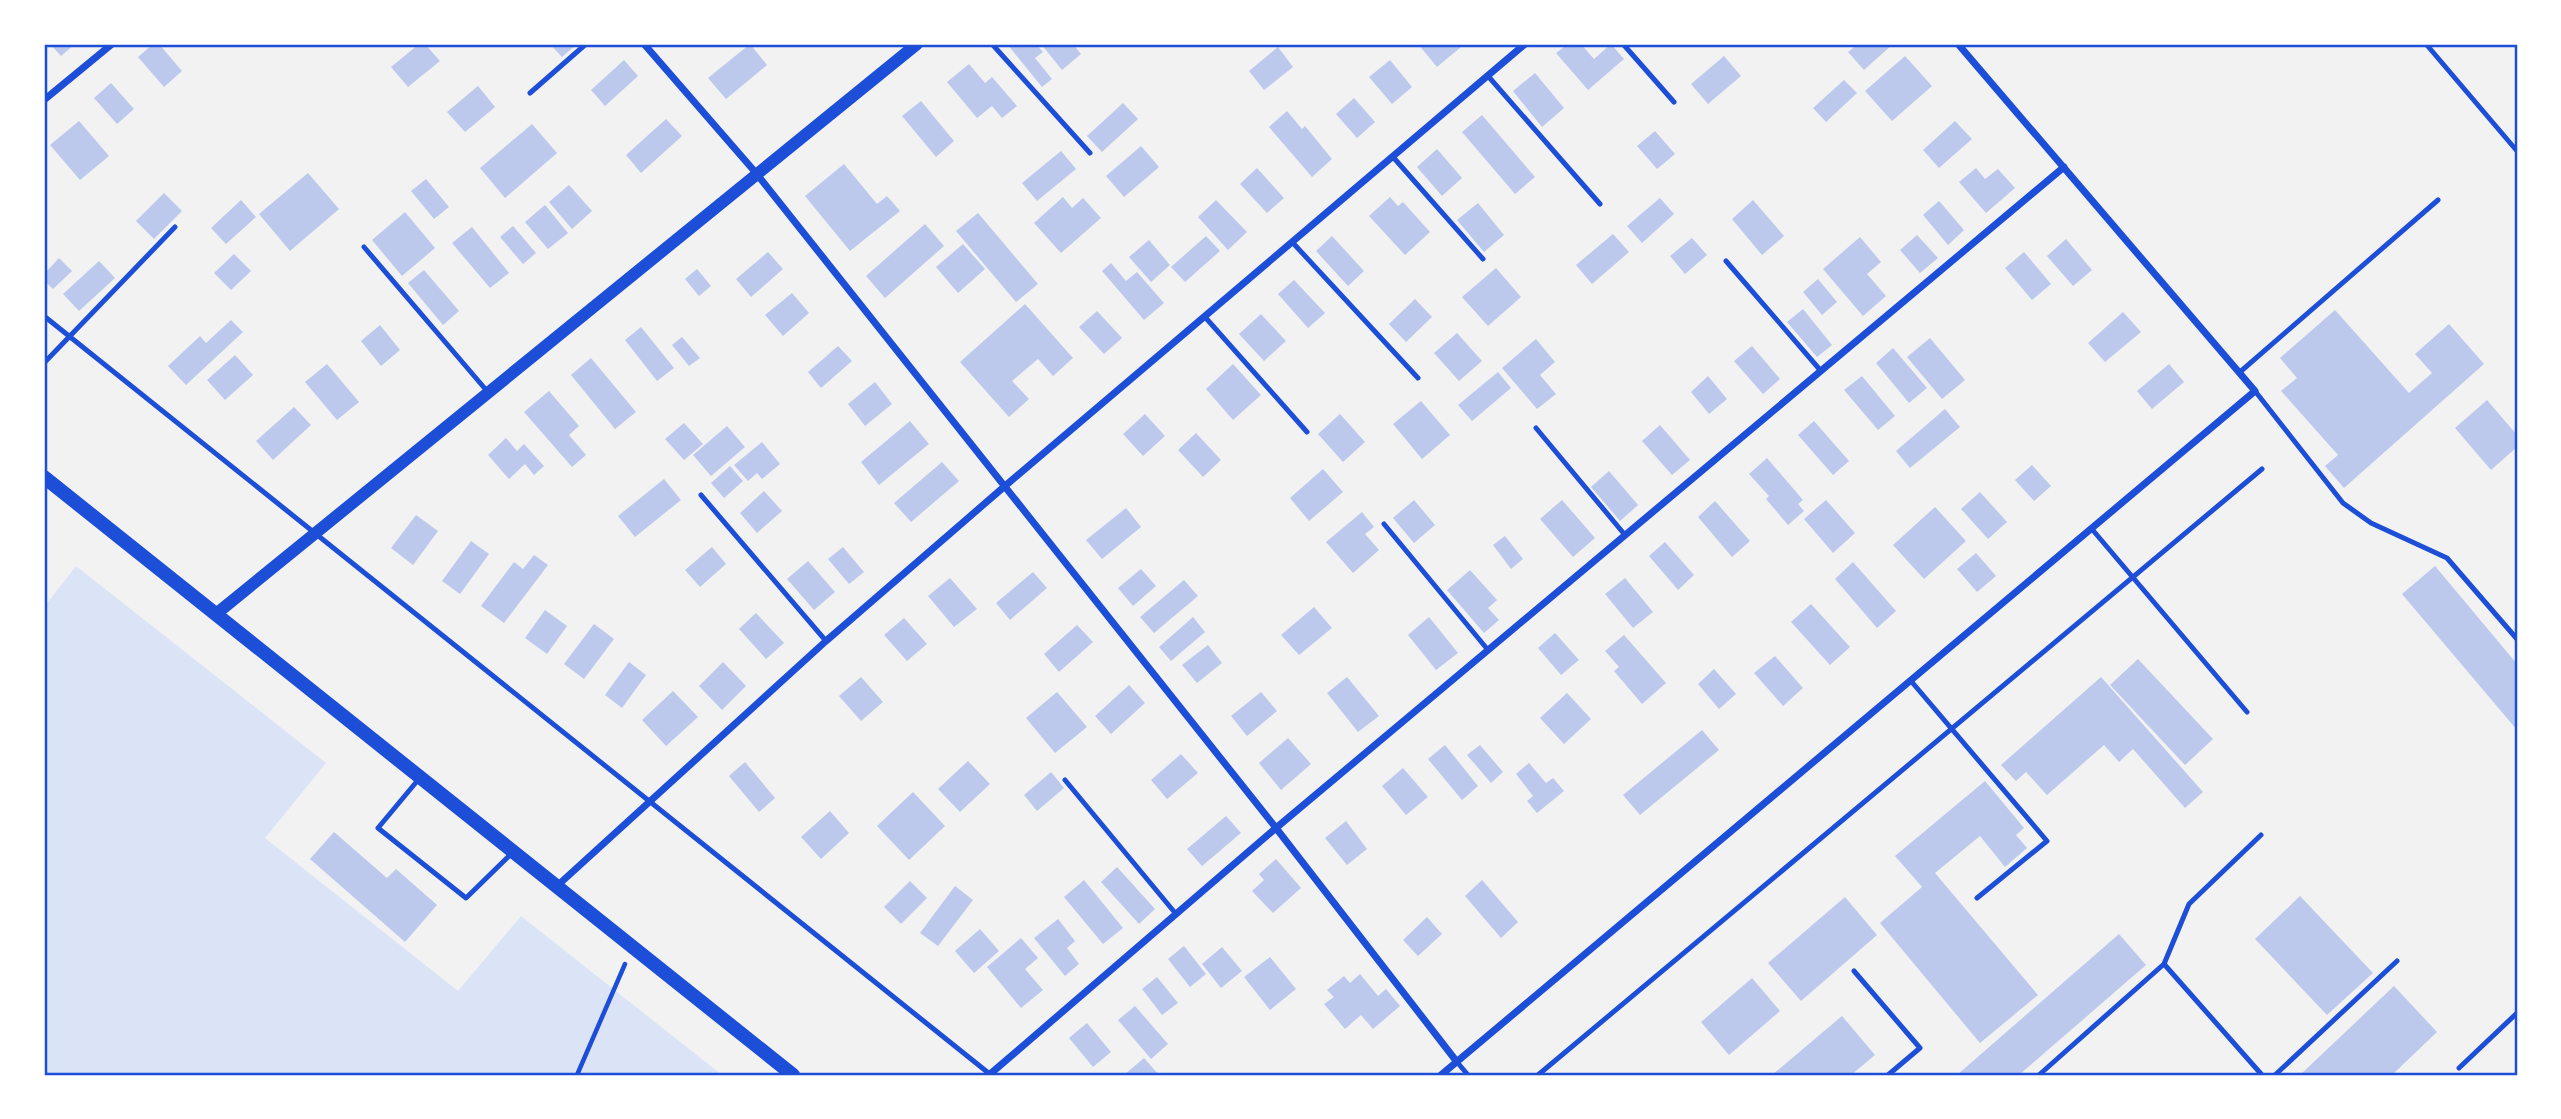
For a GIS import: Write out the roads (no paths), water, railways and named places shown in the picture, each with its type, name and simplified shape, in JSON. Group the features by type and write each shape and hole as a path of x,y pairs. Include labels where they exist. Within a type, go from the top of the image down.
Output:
{"main road":[{"path":"47,484 216,614 793,1075"}],"street":[{"path":"44,100 112,44"},
{"path":"645,44 757,173 1276,828 1457,1062"},
{"path":"216,614 917,44"},
{"path":"557,886 826,641 1525,44"},
{"path":"1441,1075 2255,391 1958,44"},
{"path":"990,1075 1276,828 2064,167"}],"lane":[{"path":"530,93 586,44"},
{"path":"992,44 1090,153"},
{"path":"1623,44 1674,102"},
{"path":"2426,44 2517,151"},
{"path":"1488,76 1600,204"},
{"path":"1393,157 1483,260"},
{"path":"2240,372 2438,200"},
{"path":"44,363 175,227"},
{"path":"1293,243 1418,379"},
{"path":"364,247 488,391"},
{"path":"1726,261 1821,371"},
{"path":"44,316 990,1075"},
{"path":"1205,317 1307,432"},
{"path":"2255,391 2343,503 2371,523 2447,558 2517,639"},
{"path":"1536,428 1625,535"},
{"path":"1538,1075 2262,469"},
{"path":"701,495 826,641"},
{"path":"1384,524 1488,650"},
{"path":"2091,528 2247,712"},
{"path":"1911,681 2047,841 1977,898"},
{"path":"420,777 378,828 466,898 513,852"},
{"path":"1065,780 1176,914"},
{"path":"2039,1075 2164,964 2189,904 2261,835"},
{"path":"2274,1075 2397,961"},
{"path":"2164,964 2262,1075"},
{"path":"1854,971 1920,1048 1888,1075"},
{"path":"2459,1068 2517,1013"},
{"path":"1457,1062 1468,1075"}]}
